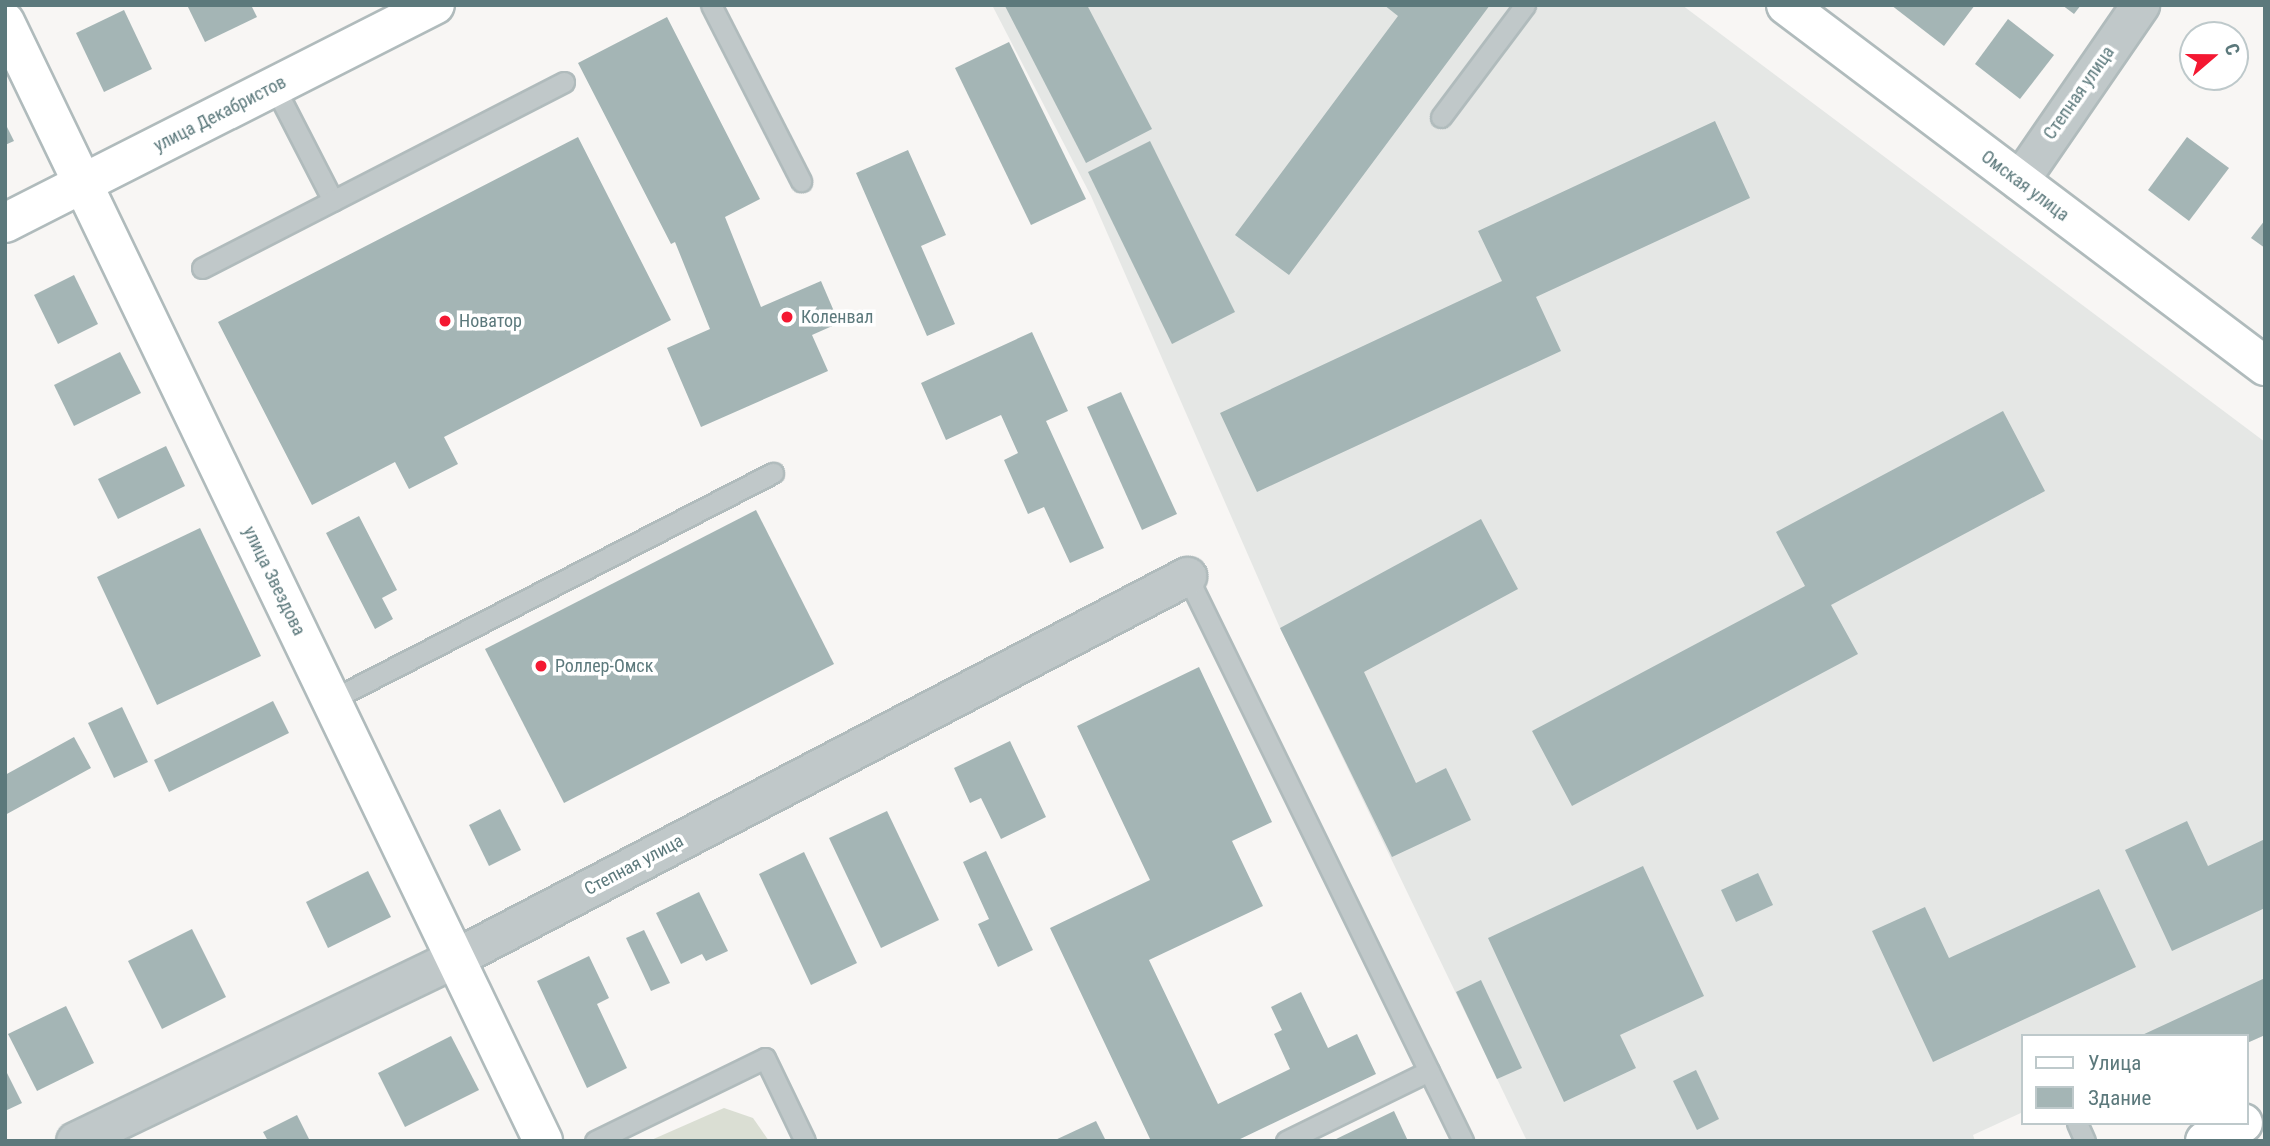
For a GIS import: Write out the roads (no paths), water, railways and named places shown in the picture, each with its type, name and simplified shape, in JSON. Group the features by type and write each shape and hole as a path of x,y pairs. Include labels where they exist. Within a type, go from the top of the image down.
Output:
{"street":[{"name":"улица Декабристов","path":"5,223 435,5"},
{"name":"Омская улица","path":"1786,5 2265,366"},
{"name":"Степная улица","path":"2019,181 2140,5"},
{"name":"улица Звездова","path":"5,22 543,1141"},
{"name":"Степная улица","path":"75,1141 455,958 1187,576"},
{"path":"2249,1120 2265,1113"},
{"path":"2205,1141 2239,1125"}],"lane":[{"path":"711,5 801,181"},
{"path":"1441,117 1525,5"},
{"path":"202,268 564,82"},
{"path":"274,86 333,201"},
{"path":"331,700 773,472"},
{"path":"1187,576 1463,1141"},
{"path":"595,1141 765,1058 805,1141"},
{"path":"1286,1141 1429,1071"},
{"path":"2078,1125 2085,1141"}],"place":[{"name":"Коленвал","path":"787,317"},
{"name":"Новатор","path":"445,321"},
{"name":"Роллер-Омск","path":"541,666"}]}
